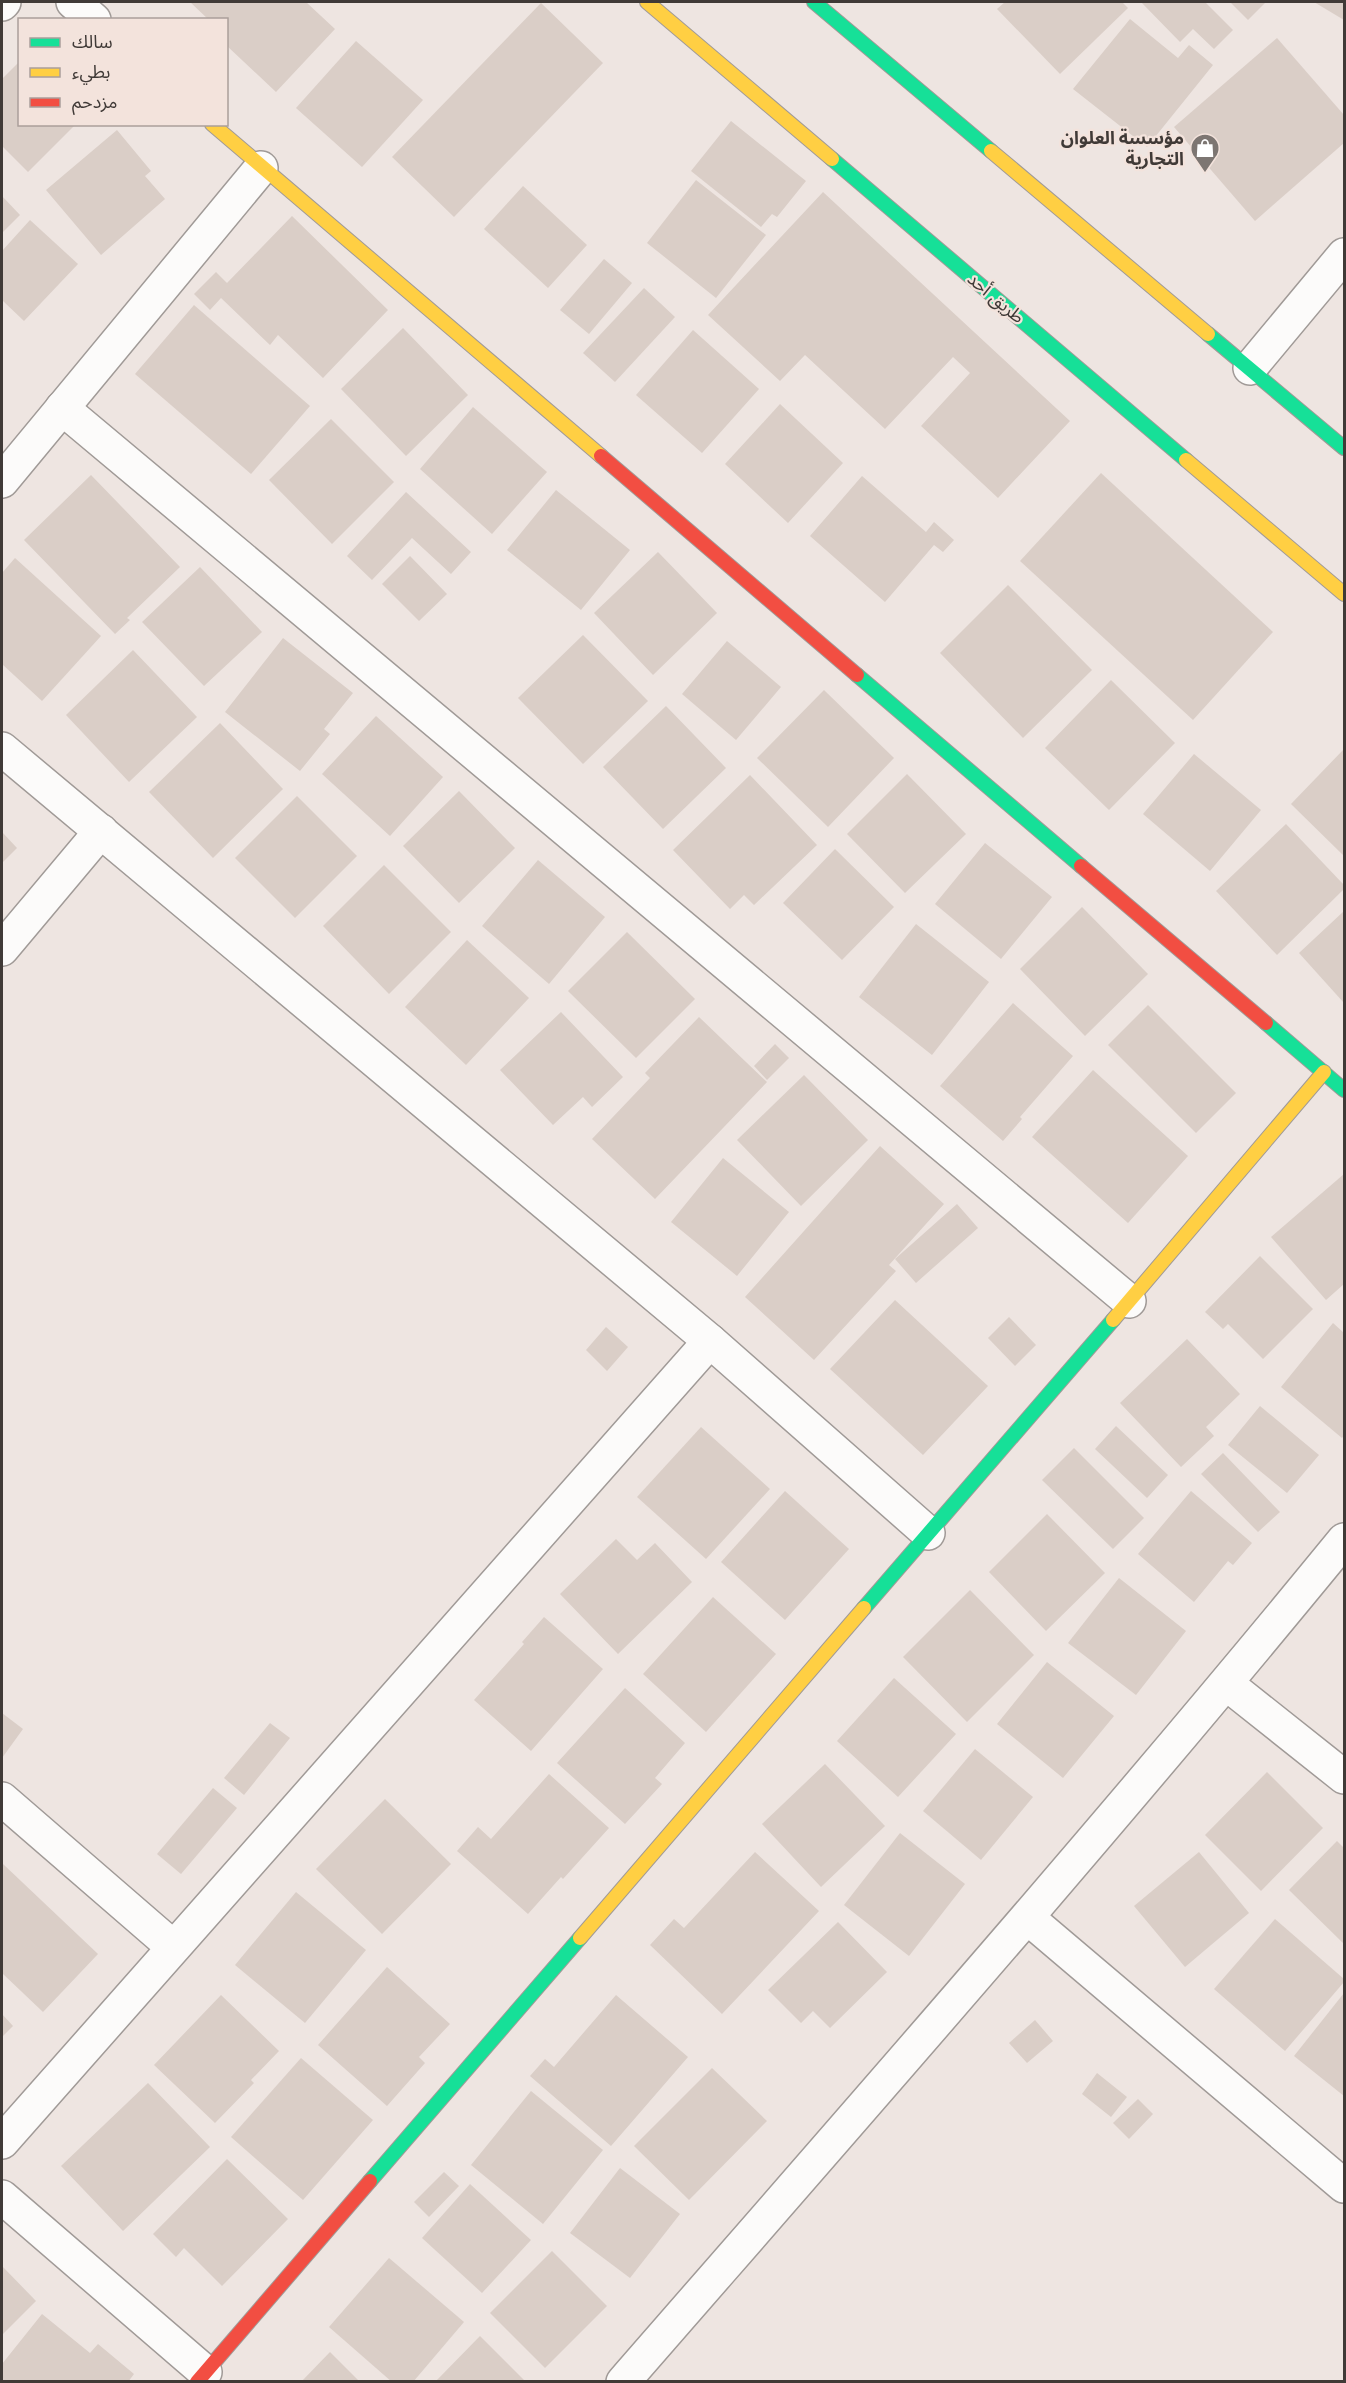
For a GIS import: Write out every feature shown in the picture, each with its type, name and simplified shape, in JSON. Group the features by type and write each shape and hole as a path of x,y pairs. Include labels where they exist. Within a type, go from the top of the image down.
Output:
{"street":[{"path":"73,2 92,18"},
{"name":"طريق أحد","path":"647,2 1344,594"},
{"path":"814,2 1344,448"},
{"path":"214,126 1344,1090"},
{"path":"2,481 261,168"},
{"path":"1250,368 1344,255"},
{"path":"62,408 1129,1301"},
{"path":"2,749 710,1341 928,1533"},
{"path":"2,949 101,831"},
{"path":"2,2198 201,2377 1324,1072"},
{"path":"2,2142 710,1341"},
{"path":"623,2382 1029,1918 1227,1684 1344,1540"},
{"path":"1227,1684 1344,1777"},
{"path":"2,1799 173,1947"},
{"path":"1029,1918 1344,2186"}],"building":[{"path":"190,2 306,2 335,29 276,92 228,47 228,18 207,18"},
{"path":"1005,2 1122,2 1128,8 1060,74 997,9"},
{"path":"1141,2 1205,2 1233,30 1214,49 1193,29 1180,42"},
{"path":"1230,2 1266,2 1248,20"},
{"path":"1314,2 1344,2 1344,20"},
{"path":"541,3 603,63 454,217 392,157"},
{"path":"1130,19 1178,58 1189,45 1213,65 1147,147 1073,89"},
{"path":"1277,38 1344,115 1344,143 1255,221 1174,127"},
{"path":"356,41 423,100 362,167 296,108"},
{"path":"18,63 18,126 74,126 28,172 2,146 2,79"},
{"path":"731,121 806,181 777,217 772,214 761,227 691,171"},
{"path":"117,130 151,171 145,176 165,199 101,255 46,190"},
{"path":"696,180 766,235 716,298 647,243"},
{"path":"523,186 587,245 548,288 484,229"},
{"path":"823,192 1070,421 998,498 921,426 970,373 953,357 885,429 805,355 780,381 708,315"},
{"path":"2,196 20,215 2,233"},
{"path":"292,216 388,310 323,378 278,335 270,345 221,298 210,310 194,294 216,272 227,283"},
{"path":"30,220 78,264 24,321 2,300 2,251"},
{"path":"604,259 632,283 589,334 560,310"},
{"path":"644,288 675,317 615,382 583,353"},
{"path":"194,305 310,406 251,474 135,374"},
{"path":"403,328 468,395 406,456 341,389"},
{"path":"693,330 759,389 702,453 636,395"},
{"path":"780,404 843,463 788,523 725,464"},
{"path":"473,407 547,472 492,534 420,469"},
{"path":"331,419 394,482 332,544 269,480"},
{"path":"1101,473 1273,632 1193,720 1020,561"},
{"path":"91,475 180,567 127,618 130,620 115,634 24,540"},
{"path":"862,476 926,532 934,522 954,540 943,552 934,545 885,602 810,536"},
{"path":"556,490 630,550 581,610 507,550"},
{"path":"406,492 471,552 451,574 412,538 372,580 347,556"},
{"path":"658,552 717,613 653,675 594,613"},
{"path":"410,556 447,594 419,621 382,584"},
{"path":"15,558 101,636 42,701 2,664 2,573"},
{"path":"200,567 262,632 204,686 142,622"},
{"path":"1008,585 1092,670 1023,738 940,653"},
{"path":"583,635 648,701 583,764 518,698"},
{"path":"283,638 353,693 324,729 330,734 300,771 225,712"},
{"path":"727,641 781,687 736,740 682,694"},
{"path":"133,650 197,717 129,782 66,715"},
{"path":"1111,680 1175,743 1109,810 1045,748"},
{"path":"824,690 894,758 828,827 757,758"},
{"path":"666,706 726,768 663,829 603,767"},
{"path":"376,716 443,777 390,836 322,774"},
{"path":"220,723 283,789 213,858 149,792"},
{"path":"1344,749 1344,856 1291,804"},
{"path":"1194,754 1261,810 1210,871 1143,814"},
{"path":"907,774 966,834 905,893 847,834"},
{"path":"750,775 817,845 754,905 744,895 730,909 673,850"},
{"path":"459,791 515,848 459,903 403,846"},
{"path":"297,796 357,856 295,918 235,858"},
{"path":"1286,824 1344,885 1344,889 1277,955 1216,891"},
{"path":"2,832 17,848 2,863"},
{"path":"985,843 1052,897 1001,959 935,904"},
{"path":"835,849 894,907 842,960 783,903"},
{"path":"538,860 605,917 549,984 482,926"},
{"path":"384,865 451,932 389,994 323,926"},
{"path":"1082,907 1148,974 1085,1036 1020,969"},
{"path":"1344,911 1344,1003 1299,953"},
{"path":"916,924 989,982 932,1055 859,997"},
{"path":"627,932 695,999 636,1058 568,991"},
{"path":"467,940 529,998 466,1065 405,1007"},
{"path":"1013,1003 1073,1056 1020,1117 1022,1119 1003,1141 940,1086"},
{"path":"1148,1005 1236,1093 1196,1133 1108,1045"},
{"path":"561,1012 623,1077 592,1107 583,1097 553,1125 500,1070"},
{"path":"699,1017 767,1082 655,1199 592,1139 650,1078 645,1073"},
{"path":"775,1044 789,1058 767,1080 754,1066"},
{"path":"1093,1070 1188,1156 1128,1223 1032,1137"},
{"path":"804,1075 868,1140 801,1206 737,1140"},
{"path":"880,1146 944,1204 889,1265 896,1271 814,1360 745,1297"},
{"path":"723,1158 789,1212 737,1276 671,1222"},
{"path":"1344,1174 1344,1284 1326,1300 1271,1237"},
{"path":"957,1204 978,1228 916,1283 895,1259"},
{"path":"1260,1256 1313,1309 1263,1359 1228,1324 1223,1329 1205,1312"},
{"path":"895,1300 988,1386 923,1455 830,1369"},
{"path":"1009,1317 1036,1345 1015,1366 988,1338"},
{"path":"1333,1323 1344,1333 1344,1435 1342,1438 1281,1387"},
{"path":"606,1327 628,1347 607,1371 586,1350"},
{"path":"1187,1339 1240,1394 1206,1427 1214,1436 1181,1467 1120,1403"},
{"path":"1260,1406 1319,1455 1287,1493 1228,1445"},
{"path":"1116,1426 1168,1475 1147,1498 1095,1449"},
{"path":"701,1427 770,1489 706,1559 637,1497"},
{"path":"1074,1448 1144,1518 1113,1549 1042,1480"},
{"path":"1223,1453 1280,1512 1258,1532 1201,1474"},
{"path":"785,1491 849,1549 785,1620 721,1562"},
{"path":"1191,1491 1252,1543 1233,1565 1228,1561 1194,1602 1138,1554"},
{"path":"1047,1514 1105,1573 1046,1631 989,1572"},
{"path":"616,1539 637,1560 655,1543 692,1582 618,1654 560,1594"},
{"path":"1119,1578 1186,1631 1136,1695 1068,1643"},
{"path":"970,1590 1034,1655 967,1722 903,1657"},
{"path":"713,1597 776,1654 706,1732 643,1674"},
{"path":"544,1617 603,1669 531,1751 474,1700 524,1644 522,1642"},
{"path":"1047,1662 1114,1716 1063,1778 997,1724"},
{"path":"894,1678 956,1734 898,1797 837,1741"},
{"path":"625,1688 685,1743 655,1778 662,1784 625,1824 557,1763"},
{"path":"2,1713 23,1729 2,1758"},
{"path":"270,1723 290,1738 244,1795 224,1778"},
{"path":"975,1749 1033,1797 981,1860 923,1811"},
{"path":"825,1764 885,1826 821,1887 762,1824"},
{"path":"1267,1772 1323,1828 1261,1891 1205,1835"},
{"path":"549,1774 609,1828 528,1914 457,1851 478,1827 491,1839"},
{"path":"213,1788 237,1808 181,1874 157,1854"},
{"path":"385,1799 451,1864 382,1934 316,1869"},
{"path":"900,1833 965,1884 909,1956 844,1905"},
{"path":"1337,1841 1344,1848 1344,1944 1289,1890"},
{"path":"755,1852 819,1911 722,2014 650,1945 674,1919 684,1928"},
{"path":"1199,1852 1249,1913 1185,1967 1134,1906"},
{"path":"3,1864 98,1954 43,2012 2,1973"},
{"path":"296,1892 366,1950 305,2023 235,1965"},
{"path":"1275,1919 1344,1979 1344,1982 1285,2051 1214,1989"},
{"path":"838,1922 887,1972 830,2028 813,2011 801,2023 768,1990"},
{"path":"387,1967 450,2024 419,2057 425,2063 387,2106 318,2045"},
{"path":"1344,1993 1344,2096 1294,2056"},
{"path":"221,1995 279,2051 251,2080 254,2083 215,2123 154,2065"},
{"path":"616,1995 688,2057 611,2146 530,2076 545,2059 554,2067"},
{"path":"2,2014 13,2026 2,2037"},
{"path":"1035,2020 1053,2041 1027,2063 1009,2043"},
{"path":"301,2058 373,2120 303,2200 231,2137"},
{"path":"712,2068 767,2121 689,2200 634,2146"},
{"path":"1097,2073 1127,2097 1111,2117 1082,2094"},
{"path":"148,2083 210,2147 123,2231 61,2166"},
{"path":"531,2091 603,2150 543,2224 471,2165"},
{"path":"1138,2099 1153,2114 1129,2139 1113,2123"},
{"path":"227,2159 288,2219 222,2286 184,2248 176,2257 153,2234"},
{"path":"620,2168 680,2214 630,2278 570,2233"},
{"path":"444,2172 459,2186 429,2217 414,2202"},
{"path":"470,2184 531,2240 482,2293 422,2238"},
{"path":"552,2251 607,2306 545,2368 490,2313"},
{"path":"389,2258 464,2322 413,2382 392,2382 329,2327"},
{"path":"2,2266 36,2301 2,2335"},
{"path":"42,2314 90,2353 98,2344 134,2374 128,2382 2,2382 2,2364"},
{"path":"480,2336 526,2382 435,2382"},
{"path":"330,2352 360,2382 301,2382"}],"traffic: fast":[{"path":"814,2 991,151"},
{"path":"832,159 1186,460"},
{"path":"1208,334 1344,448"},
{"path":"857,675 1081,866"},
{"path":"1266,1023 1344,1090"},
{"path":"864,1608 1113,1320"},
{"path":"370,2181 580,1938"}],"traffic: slow":[{"path":"647,2 832,159"},
{"path":"214,126 601,456"},
{"path":"991,151 1208,334"},
{"path":"1186,460 1344,594"},
{"path":"1113,1320 1324,1072"},
{"path":"580,1938 864,1608"}],"traffic: jam":[{"path":"601,456 857,675"},
{"path":"1081,866 1266,1023"},
{"path":"197,2382 370,2181"}],"place":[{"name":"مؤسسة العلوان التجارية","path":"1205,174"}]}
